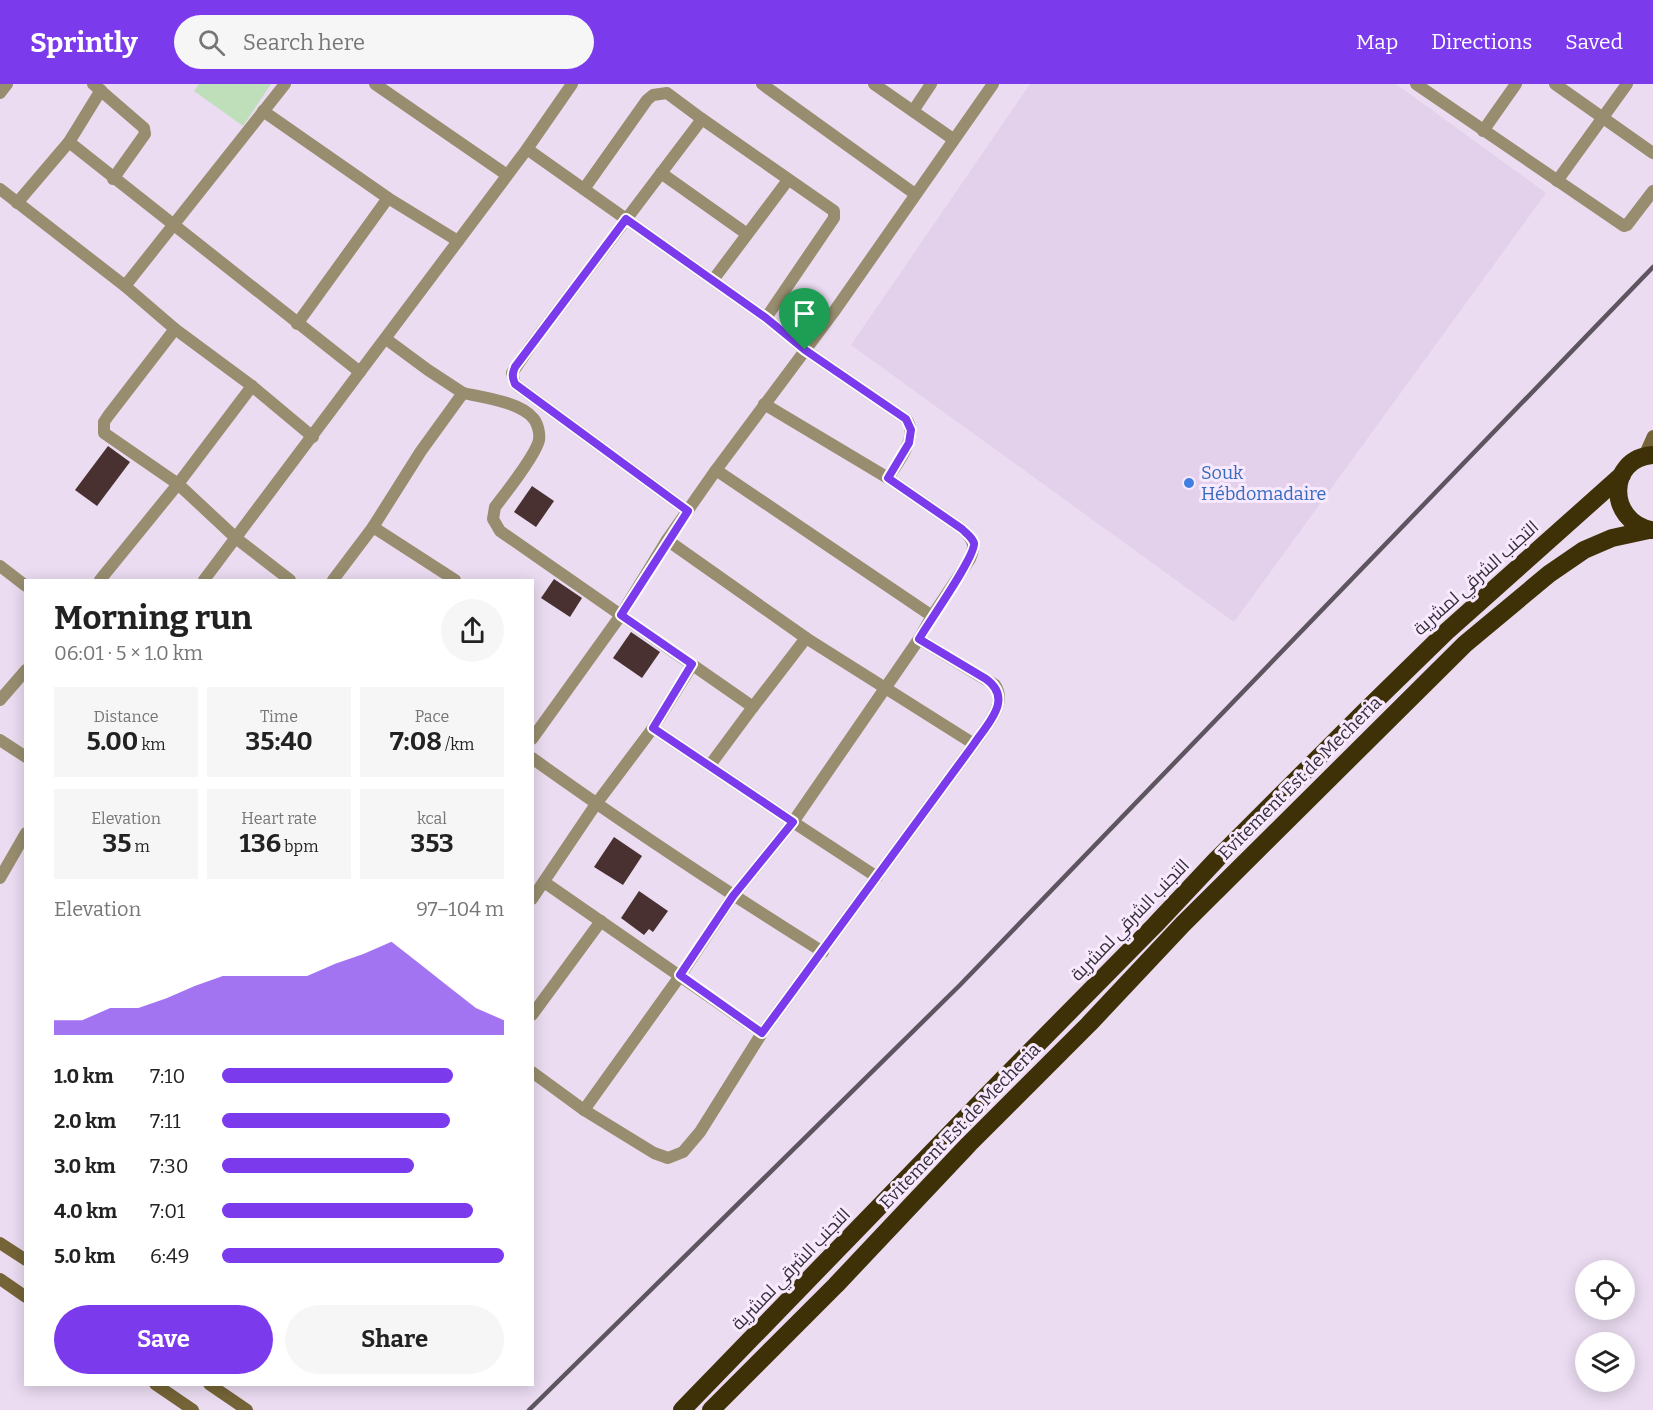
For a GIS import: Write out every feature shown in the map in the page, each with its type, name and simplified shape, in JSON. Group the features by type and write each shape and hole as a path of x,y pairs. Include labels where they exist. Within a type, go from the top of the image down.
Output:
{"highway":[{"name":"التجنب الشرقي لمشرية","path":"682,1410 1155,926 1217,859 1364,712 1446,632 1622,475 1631,463 1648,455"},
{"path":"1622,475 1618,488 1619,502 1625,515 1635,524 1651,530"},
{"name":"Evitement Est de Mecheria","path":"711,1410 836,1286 969,1144 1089,1024 1184,924 1465,644 1549,574 1584,550 1612,538 1651,530"}],"main road":[{"path":"1648,455 1653,436"},
{"path":"0,1243 24,1259"},
{"path":"0,1280 24,1296"},
{"path":"158,1386 193,1410"},
{"path":"212,1386 247,1410"}],"street":[{"path":"0,93 7,84"},
{"path":"125,286 285,84"},
{"path":"375,84 507,175"},
{"path":"205,579 527,149 572,84"},
{"path":"762,84 915,194"},
{"path":"874,84 954,139"},
{"path":"913,111 931,84"},
{"path":"534,736 621,615 716,470 833,313 993,84"},
{"path":"1416,84 1483,132 1624,226 1653,191"},
{"path":"1483,132 1516,84"},
{"path":"1555,84 1653,153"},
{"path":"1557,181 1627,84"},
{"path":"17,203 69,142 97,87 144,128 145,134 113,178"},
{"path":"584,189 647,100 653,95 667,93 834,211 835,214 766,318"},
{"path":"263,111 388,198 458,241"},
{"path":"688,511 515,384 512,373 702,119"},
{"path":"69,142 360,372"},
{"path":"527,149 766,318 805,350 893,409 909,423 911,430 909,443 888,478"},
{"path":"661,173 747,234"},
{"path":"713,280 788,180"},
{"path":"0,189 125,286 175,329 252,386 313,437"},
{"path":"297,324 388,198"},
{"path":"175,329 108,416 103,428 104,433 178,484 237,539 289,579"},
{"path":"386,339 463,393 500,401 534,418 539,440 493,513 496,526 500,531 753,707"},
{"path":"101,579 178,484 252,386"},
{"path":"334,579 373,526 421,451 463,393"},
{"path":"584,1110 733,896 793,822 919,639 970,559 974,543 962,529 888,478 764,404"},
{"path":"716,470 932,616"},
{"path":"373,526 453,579"},
{"path":"668,540 806,638 974,744"},
{"path":"0,566 24,584"},
{"path":"710,765 806,638"},
{"path":"534,1073 584,1110 654,1153 663,1157 675,1156 683,1152 700,1132 762,1033 878,877 996,710 1000,700 995,685 919,639"},
{"path":"534,896 596,804 653,728 692,664"},
{"path":"0,700 24,672"},
{"path":"653,728 878,877"},
{"path":"0,741 24,756"},
{"path":"534,759 733,896 823,952"},
{"path":"0,878 24,836"},
{"path":"544,882 762,1033"},
{"path":"534,1012 600,921"}],"shaded area":[{"name":"Souk Hébdomadaire","path":"1030,84 1396,84 1546,193 1234,622 851,345"}],"green space":[{"path":"199,84 271,84 243,126 194,91"}],"building":[{"path":"108,446 130,462 97,506 75,490"},
{"path":"532,486 554,501 536,527 514,512"},
{"path":"554,579 582,598 570,617 541,598"},
{"path":"631,632 660,652 642,678 613,658"},
{"path":"614,837 642,856 623,885 594,867"},
{"path":"639,891 668,911 653,932 649,929 644,935 621,918"}],"railway":[{"path":"529,1410 960,985 1653,267"}],"place":[{"name":"Souk Hébdomadaire","path":"1189,483"}],"route":[{"path":"626,219 766,318 805,350 893,409 909,423 911,430 909,443 888,478 962,529 974,543 970,559 919,639 995,685 1000,700 974,744 762,1033 680,975 733,896 793,822 653,728 692,664 621,615 688,511 515,384 512,373 626,219"}]}
